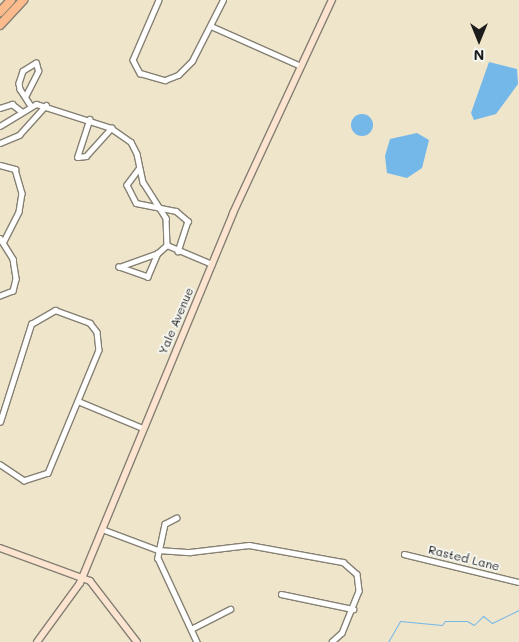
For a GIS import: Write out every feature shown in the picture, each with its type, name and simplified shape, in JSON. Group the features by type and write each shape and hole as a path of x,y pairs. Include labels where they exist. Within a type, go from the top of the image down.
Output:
{"highway":[{"path":"0,12 11,0"},
{"path":"0,25 24,0"}],"street":[{"path":"159,0 133,55 140,73 159,80 178,76 192,61 223,0"},
{"name":"Yale Avenue","path":"37,642 83,576 212,264 332,0"},
{"path":"211,26 301,66"},
{"path":"26,95 38,71 36,63 23,71 19,83 31,106"},
{"path":"0,108 12,104 21,111"},
{"path":"0,143 19,134 46,105"},
{"path":"0,126 31,106 46,105 111,128 130,142 139,169 162,209 167,245"},
{"path":"90,119 78,157 86,156 111,128"},
{"path":"0,165 15,169 22,193 19,212 2,240 16,279 13,291 0,296"},
{"path":"139,169 129,177 129,195 136,203 176,211 188,221 178,250"},
{"path":"167,245 212,264"},
{"path":"158,253 148,277 119,267 120,264 158,253 167,245"},
{"path":"0,422 27,329 47,312 78,316 97,332 99,350 43,477 24,481 0,465"},
{"path":"78,401 143,428"},
{"path":"177,518 165,524 158,550 162,571 197,642"},
{"path":"102,530 158,550 190,552 249,545 343,562 359,579 353,609 342,633 332,642"},
{"path":"0,548 83,576 109,600 137,642"},
{"name":"Rasted Lane","path":"404,554 519,582"},
{"path":"281,594 353,609"},
{"path":"191,629 230,609"}],"water":[{"path":"489,62 517,69 518,84 496,114 474,120 471,113"},
{"path":"362,114 370,117 373,125 370,133 362,136 354,133 351,125 354,117"},
{"path":"417,133 429,140 422,168 407,178 387,173 385,156 390,139"}],"waterway":[{"path":"388,642 400,621 442,625 445,621 467,621 474,625 483,616 492,623 519,610"}]}
